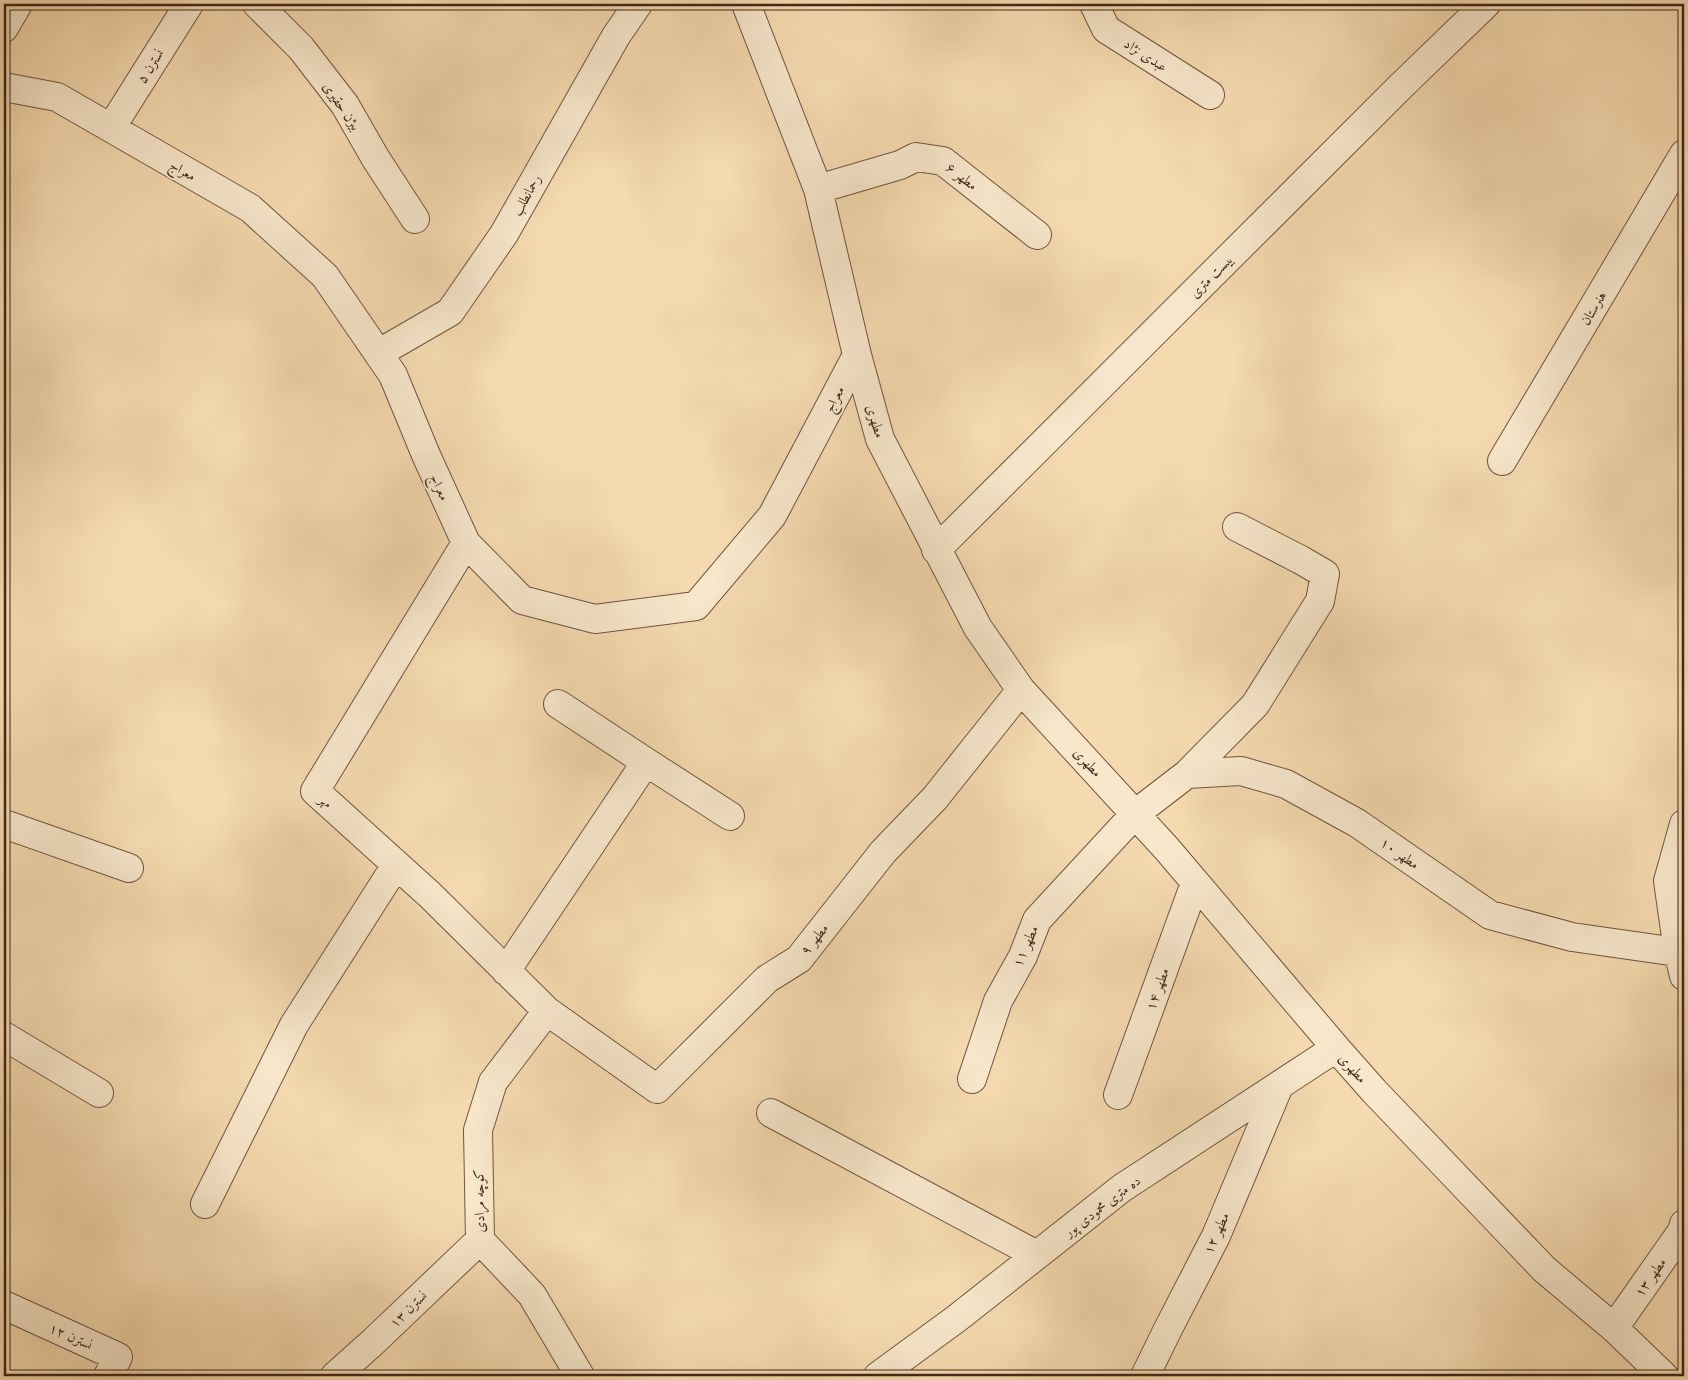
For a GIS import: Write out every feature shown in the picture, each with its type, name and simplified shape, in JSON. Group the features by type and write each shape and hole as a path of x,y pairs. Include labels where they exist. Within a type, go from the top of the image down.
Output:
{"street":[{"path":"4,28 18,4"},
{"name":"نسترن ۵","path":"111,128 189,4"},
{"name":"بیژن حقیری","path":"257,4 301,48 344,105 376,159 415,218"},
{"name":"رحمانطلب","path":"379,354 450,312 504,234 616,36 638,4"},
{"name":"مطهری","path":"746,4 818,189 857,355 880,439 978,628 1021,690 1135,814 1336,1048 1544,1269 1614,1328 1664,1376"},
{"name":"عبدی نژاد","path":"1094,4 1106,29 1210,96"},
{"name":"بیست متری","path":"936,550 1400,87 1486,4"},
{"name":"معراج","path":"4,87 57,97 250,208 325,276 393,375 426,455 466,543 522,600 595,619 696,606 772,516 857,355"},
{"name":"هنرستان","path":"1502,461 1684,154"},
{"name":"مطهر ۶","path":"818,189 900,165 916,157 943,161 1037,235"},
{"path":"1135,814 1187,774 1255,705 1320,601 1325,574 1237,527"},
{"name":"مهر","path":"466,543 315,791 430,895 547,1011"},
{"name":"مطهر ۹","path":"547,1011 657,1090 767,979 799,959 883,852 936,798 1021,690"},
{"path":"558,704 730,816"},
{"path":"506,971 646,762"},
{"name":"مطهر ۱۰","path":"1187,774 1241,771 1286,784 1357,823 1490,915 1572,937 1682,960"},
{"name":"مطهر ۱۱","path":"972,1079 998,1000 1023,956 1037,920 1135,814"},
{"path":"4,824 129,868"},
{"path":"1682,960 1668,881 1684,824"},
{"path":"205,1204 294,1025 396,865"},
{"name":"مطهر ۱۴","path":"1118,1095 1195,883"},
{"name":"کوچه مرادی","path":"547,1011 493,1082 478,1130 480,1240 532,1295 580,1376"},
{"path":"4,1036 99,1093"},
{"name":"ده متری محمودی پور","path":"878,1376 956,1319 1122,1188 1336,1048"},
{"name":"مطهر ۱۲","path":"1146,1376 1216,1236 1279,1086"},
{"path":"771,1113 1037,1255"},
{"name":"مطهر ۱۳","path":"1614,1328 1682,1231 1684,1224"},
{"name":"نسترن ۱۳","path":"335,1376 480,1240"},
{"name":"نسترن ۱۲","path":"4,1305 118,1357 108,1376"}]}
